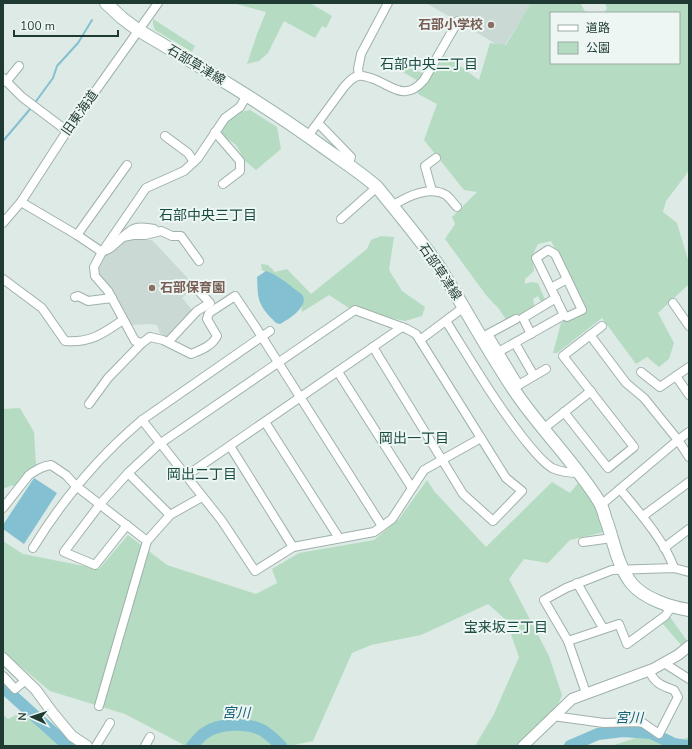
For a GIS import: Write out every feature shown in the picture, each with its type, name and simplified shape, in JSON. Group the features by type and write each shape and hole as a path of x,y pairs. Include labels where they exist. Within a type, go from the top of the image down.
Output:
{"main road":[{"name":"石部草津線","path":"106,3 138,30 248,95 308,136 376,187 439,267 496,354 534,418 579,473 601,505 619,562 634,585 658,601 689,610"}],"street":[{"name":"旧東海道","path":"3,223 21,202 67,131 158,3"},
{"path":"359,75 358,69 361,54 388,3"},
{"path":"308,136 344,87 350,80 359,75 376,79 395,90 404,92 417,88 424,80 458,21"},
{"path":"19,66 5,80 22,97 67,131"},
{"path":"142,343 135,341 108,291 95,276 94,267 102,252 146,188 184,171 194,162 225,118 240,107 248,95"},
{"path":"318,123 352,157 348,165"},
{"path":"215,132 240,161 240,171 223,184"},
{"path":"165,136 188,153 194,162"},
{"path":"432,191 425,166 436,158"},
{"path":"77,235 127,165"},
{"path":"341,219 376,187"},
{"path":"392,206 415,195 432,191 446,195 457,207"},
{"path":"21,202 77,235 102,252"},
{"path":"102,252 108,250 128,231 136,227 154,228"},
{"path":"123,237 133,235 145,236 161,231 172,236 181,236 199,261"},
{"path":"516,319 488,334 496,354 564,315 567,317 582,310 555,254 548,250 536,258 564,315"},
{"path":"3,279 42,308 65,341 78,342 93,338 123,320"},
{"path":"551,288 567,279"},
{"path":"168,342 197,311 210,303 196,288"},
{"path":"75,297 78,296 88,301 112,298"},
{"path":"89,404 108,378 142,343 150,337 168,342 191,354 206,348 215,341 217,336 207,319 209,314 235,296 382,526"},
{"path":"531,334 523,318 556,298"},
{"path":"673,303 688,322"},
{"path":"420,340 464,307"},
{"path":"127,525 95,565 64,552 100,504 128,474 160,444 355,310 402,327 416,334 506,478 522,491 493,521 463,494 373,347"},
{"path":"446,321 483,381 516,429 539,457 553,468 566,472 579,473"},
{"path":"564,412 608,468 634,447 563,356 602,326"},
{"path":"186,476 402,327"},
{"path":"33,548 50,519 76,486 112,447 142,420 270,331"},
{"path":"590,335 626,383 644,398 678,440 689,457"},
{"path":"515,343 534,376"},
{"path":"641,372 660,387 689,367"},
{"path":"516,387 546,369"},
{"path":"338,372 412,488"},
{"path":"676,376 689,395"},
{"path":"543,429 591,392"},
{"path":"142,420 222,521 255,571 293,547 374,532 392,519 424,470 481,438"},
{"path":"265,422 339,538"},
{"path":"601,505 689,432"},
{"path":"230,446 293,547"},
{"path":"3,508 29,475 34,471 51,465 147,541"},
{"path":"128,474 170,515"},
{"path":"642,516 689,482"},
{"path":"620,489 642,516 670,555 674,568"},
{"path":"99,706 147,541 170,515 202,497"},
{"path":"664,548 689,529"},
{"path":"583,542 612,538"},
{"path":"586,693 568,640 544,600 577,583 612,570 674,568 689,572"},
{"path":"577,583 603,628"},
{"path":"568,640 619,624 626,644 665,616 672,606"},
{"path":"523,746 572,698 649,670 678,655 689,646"},
{"path":"3,658 36,690 72,736 87,746"},
{"path":"664,663 689,679"},
{"path":"554,716 604,723 638,722 643,723 659,734 678,697 674,690 659,685 651,676 649,670"},
{"path":"3,676 15,689 25,681"},
{"path":"96,746 110,723"},
{"path":"145,746 150,737"}],"shaded area":[{"name":"石部小学校","path":"426,3 532,3 503,48"},
{"name":"石部保育園","path":"131,238 152,240 195,286 182,298 194,312 168,338 160,333 157,325 131,325 111,289 98,276 97,266 103,256 118,243"}],"green space":[{"path":"233,3 310,3 332,16 326,28 322,26 315,38 284,21 268,53 259,61 247,64 266,12"},
{"path":"531,3 580,3 585,12 550,12 550,64 680,64 680,12 605,12 607,8 605,3 689,3 689,170 666,201 663,212 677,223 689,263 689,284 658,313 674,343 669,359 659,367 647,357 636,364 602,318 557,353 553,353 561,323 584,306 551,241 538,244 532,256 534,271 525,279 525,284 531,282 538,283 546,302 542,304 538,296 533,299 535,309 507,321 445,239 455,224 452,217 477,192 464,190 424,140 437,104 418,94 418,81 388,63 390,59 429,76 446,56 479,80 490,43 506,45"},
{"path":"153,19 195,46 192,52 155,30"},
{"path":"250,110 277,127 281,149 256,170 245,161 236,145 221,134 231,117 239,112"},
{"path":"381,236 394,237 389,270 402,291 425,307 422,316 405,321 352,310 329,295 302,312 301,304 281,280 262,270 261,264 268,265 275,272 287,269 311,294 367,249 371,240"},
{"path":"20,408 34,432 36,465 15,487 12,485 3,489 3,409"},
{"path":"427,480 434,491 486,547 552,482 570,493 579,482 596,507 604,532 570,540 548,563 524,559 509,579 549,656 562,695 556,709 516,746 475,746 494,714 519,657 506,620 488,604 421,635 371,645 352,653 313,741 289,746 183,746 184,745 125,714 50,691 3,652 3,541 23,554 99,569 128,535 167,565 256,594 277,583 272,569 299,553 374,540 399,519"},
{"path":"670,617 688,642 682,646 662,623"},
{"path":"18,714 28,715 63,746 3,746 3,715 8,719"},
{"path":"648,734 667,746 611,746"},
{"path":"689,737 689,746 667,746"}],"water":[{"path":"266,271 282,279 303,296 304,300 300,309 280,324 276,323 270,317 260,303 257,277"},
{"path":"34,478 57,493 24,544 3,529 3,525"}],"waterway":[{"path":"34,104 53,78 57,66 78,43 92,20"},
{"path":"3,141 31,108"},
{"name":"宮川","path":"3,687 68,746"},
{"name":"宮川","path":"192,746 205,733 218,727 233,725 256,727 270,735 281,746"},
{"name":"宮川","path":"570,746 598,734 623,731 651,733 674,744 687,746"}],"place":[{"name":"石部小学校","path":"491,25"},
{"name":"石部保育園","path":"152,288"}],"district":[{"name":"石部中央二丁目","path":"429,64"},
{"name":"石部中央三丁目","path":"208,215"},
{"name":"岡出一丁目","path":"414,438"},
{"name":"岡出二丁目","path":"202,474"},
{"name":"宝来坂三丁目","path":"506,627"}]}
